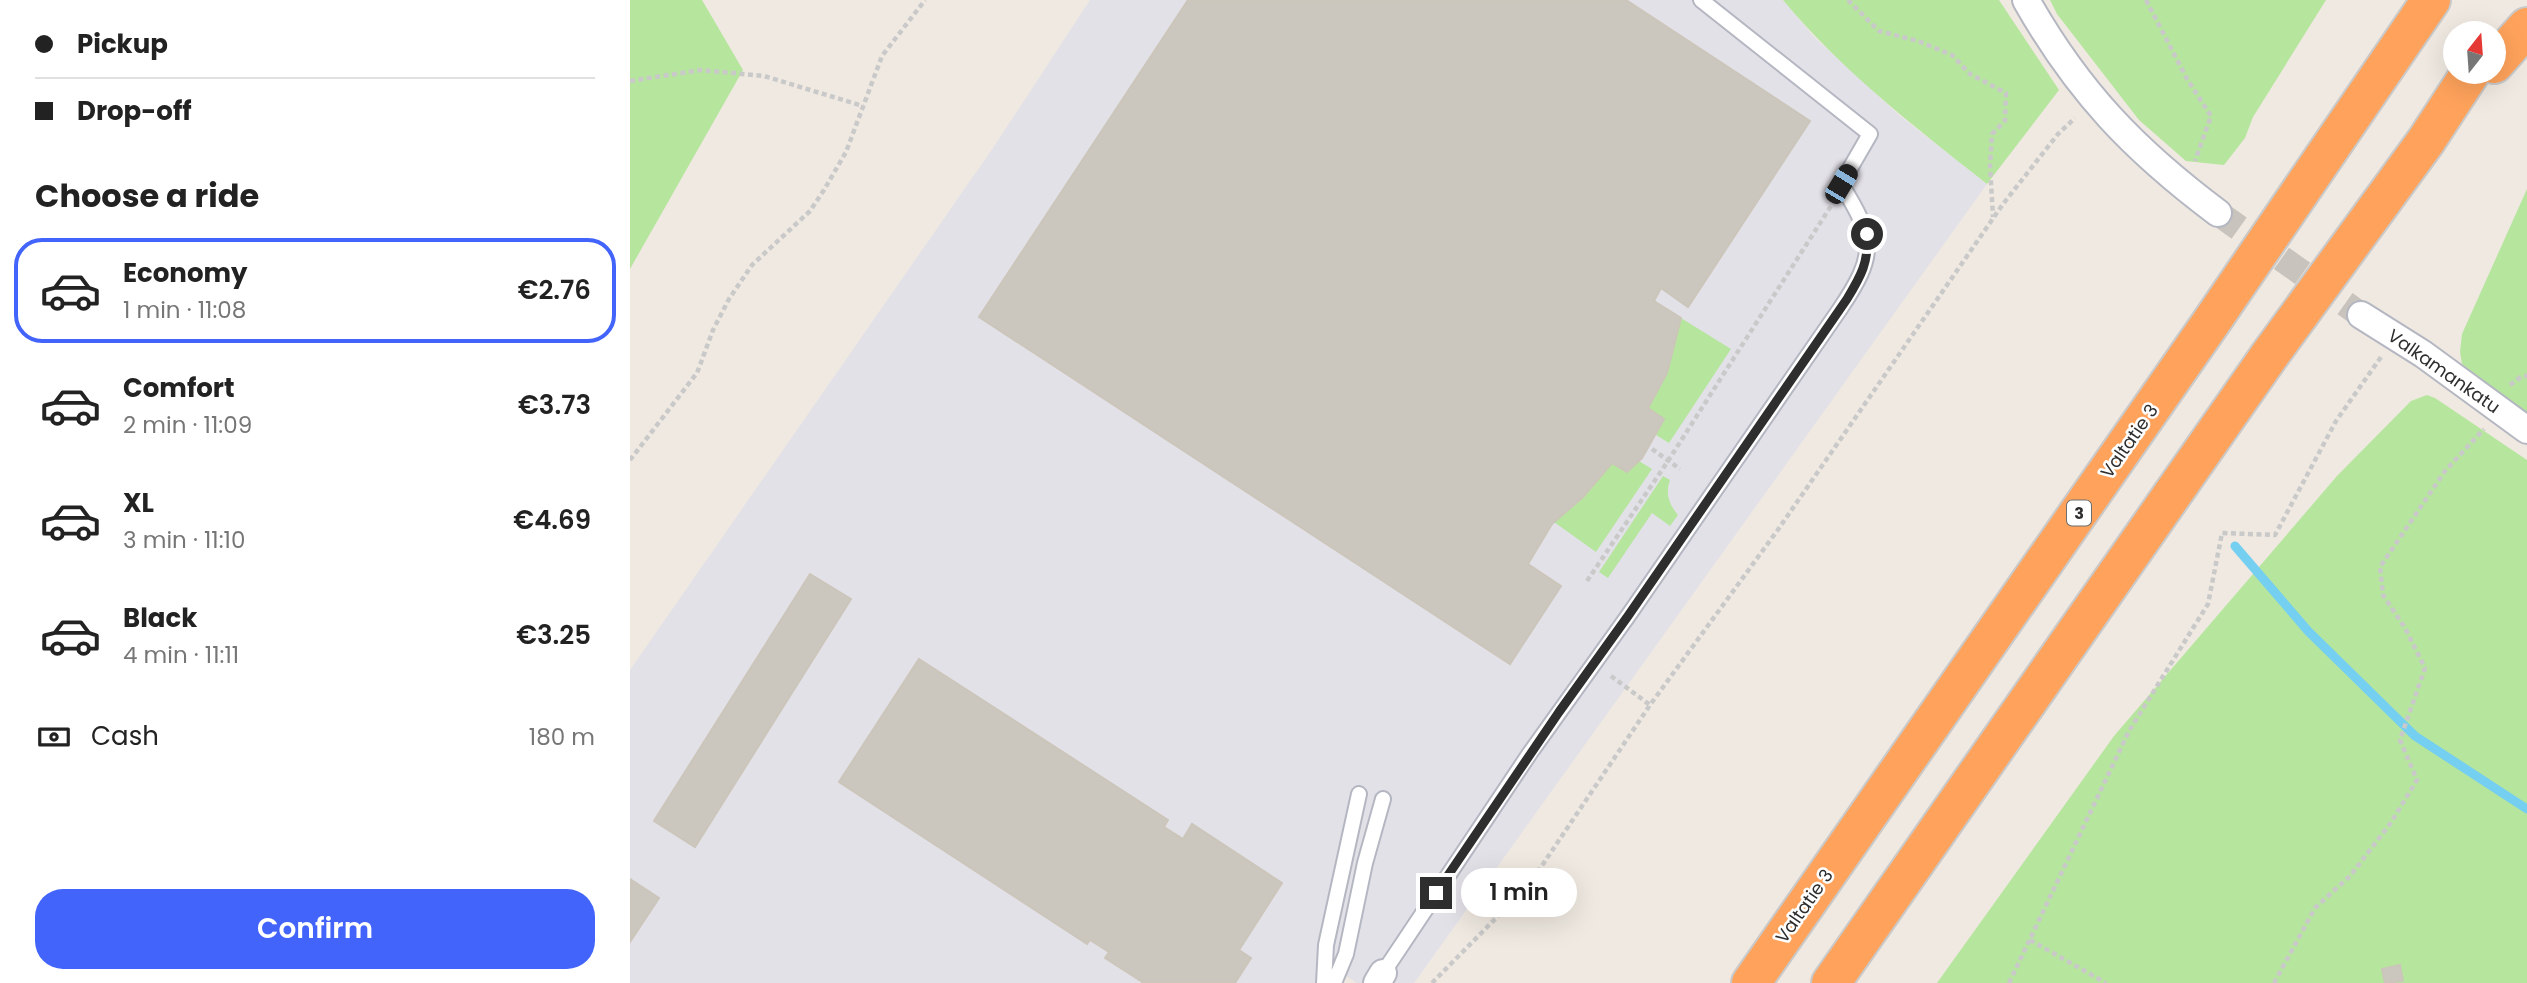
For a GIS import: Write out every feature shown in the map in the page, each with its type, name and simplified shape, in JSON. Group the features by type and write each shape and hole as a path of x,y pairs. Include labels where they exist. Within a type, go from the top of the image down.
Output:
{"highway":[{"name":"Valtatie 3","path":"1751,983 2212,321 2431,0"},
{"path":"2504,21 2518,0"},
{"path":"2506,51 2527,27"},
{"path":"1831,983 2269,356 2426,141 2463,84"},
{"path":"2426,141 2476,84"}],"street":[{"path":"2026,0 2057,50 2094,101 2122,132 2186,189 2218,213"},
{"name":"Valkamankatu","path":"2361,315 2423,354 2527,430"}],"lane":[{"path":"1380,978 1475,834 1859,280 1868,253 1867,234 1858,211 1841,184 1870,134 1701,0"},
{"path":"1324,983 1326,945 1359,794"},
{"path":"1334,983 1346,954 1365,863 1383,799"}],"path":[{"path":"630,461 696,373 724,309 752,265 810,211 846,152 882,56 925,0"},
{"path":"1848,0 1879,31 1918,41 1952,55 1970,74 2006,93 2005,121 1992,134 1990,165 1993,219"},
{"path":"2146,0 2211,116 2186,189"},
{"path":"630,81 701,70 764,76 863,106"},
{"path":"1432,983 1539,870 1650,705 1777,531 1993,219 2058,134 2094,101"},
{"path":"1587,581 1668,461 1834,202 1841,184"},
{"path":"2009,983 2129,731 2208,604 2222,533 2275,536 2336,421 2395,337"},
{"path":"630,461 673,405 630,461"},
{"path":"2274,983 2315,908 2350,876 2390,824 2417,780 2400,740 2425,668 2406,628 2383,595 2380,567 2445,471 2502,411"},
{"path":"1652,449 1680,469"},
{"path":"1594,664 1650,705"},
{"path":"2030,940 2106,983"}],"shaded area":[{"path":"1090,0 1783,0 1814,37 1899,115 1987,184 1414,983 1357,983 1334,968 1324,983 630,983 630,670 993,148"}],"green space":[{"path":"630,0 702,0 743,70 630,269"},
{"path":"1783,0 1999,0 2059,90 1987,184 1854,74"},
{"path":"2050,0 2326,0 2253,117 2245,138 2224,165 2186,161 2139,120 2057,14"},
{"path":"2527,189 2527,415 2462,364 2460,352 2462,334"},
{"path":"1681,318 1731,349 1669,443 1656,435 1664,419 1648,408 1667,373"},
{"path":"2427,395 2527,460 2527,983 1937,983 2114,736 2337,476 2411,401"},
{"path":"1639,461 1652,469 1596,552 1554,522 1583,497 1612,463 1627,472"},
{"path":"1663,476 1670,480 1669,499 1678,515 1670,526 1652,513 1608,578 1599,572"}],"building":[{"path":"1188,0 1626,0 1810,121 1688,307 1661,288 1654,301 1681,318 1667,373 1648,408 1664,419 1642,458 1627,472 1612,463 1583,497 1552,524 1528,564 1561,586 1510,664 979,317"},
{"path":"810,574 851,599 695,847 654,821"},
{"path":"919,659 1168,820 1164,827 1183,839 1192,824 1282,883 1239,950 1251,958 1235,983 1144,983 1105,958 1109,952 1090,940 1087,944 839,782"},
{"path":"630,879 659,898 630,942"},
{"path":"2400,965 2403,981 2385,983 2382,969"}],"waterway":[{"path":"2235,546 2308,631 2415,736 2527,809"}],"tunnel":[{"path":"2218,213 2361,315"}],"route":[{"path":"1436,893 1847,299 1864,268 1868,253 1867,234"}]}
